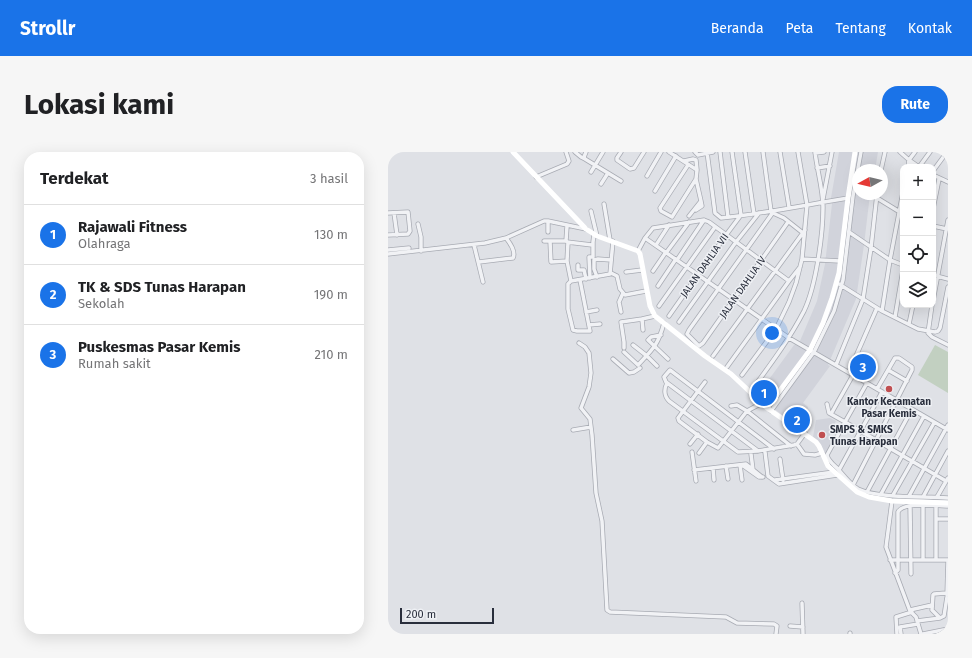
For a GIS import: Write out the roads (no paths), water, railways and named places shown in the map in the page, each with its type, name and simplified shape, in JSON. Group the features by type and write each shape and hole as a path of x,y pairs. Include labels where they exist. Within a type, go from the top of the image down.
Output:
{"street":[{"path":"513,152 586,230"},
{"path":"536,177 567,164 569,158 566,152"},
{"path":"575,152 621,181"},
{"path":"585,159 584,157 586,152"},
{"path":"591,172 603,152"},
{"path":"621,152 617,160 630,169 634,168 644,152"},
{"path":"647,176 661,152"},
{"path":"669,152 697,170"},
{"path":"695,152 697,155 713,152"},
{"path":"707,152 715,213 720,218 773,212 789,207 807,205 850,196"},
{"path":"720,152 728,217"},
{"path":"732,152 741,215"},
{"path":"745,152 754,214"},
{"path":"719,289 773,212 763,152"},
{"path":"780,152 789,207"},
{"path":"742,375 776,328 793,294 800,267 807,205 798,152"},
{"path":"823,202 815,153 824,152"},
{"path":"752,391 789,338 804,310 818,260 823,202 832,152"},
{"path":"839,284 840,261 855,152"},
{"path":"769,409 812,351 839,284 849,232 850,196 861,152"},
{"path":"882,164 884,152"},
{"path":"900,152 915,164"},
{"path":"908,164 909,160 915,152"},
{"path":"921,164 930,152"},
{"path":"936,167 947,152"},
{"path":"655,190 676,156"},
{"path":"684,161 695,160 697,170 696,179 702,206 689,216"},
{"path":"688,165 660,208 661,211 672,217 696,179"},
{"path":"817,168 830,166"},
{"path":"601,184 608,173"},
{"path":"936,177 948,182"},
{"path":"935,200 939,179"},
{"path":"836,365 863,299 877,200"},
{"path":"883,200 900,212"},
{"path":"604,204 612,241 611,273"},
{"path":"388,213 407,211 409,213 410,233 388,236"},
{"path":"588,279 589,257 593,257 592,245 596,235 591,211"},
{"path":"773,212 804,231"},
{"path":"394,213 397,235"},
{"path":"679,322 736,242 759,213"},
{"name":"JALAN DAHLIA VII","path":"669,316 741,215"},
{"path":"882,311 890,260 900,217"},
{"path":"658,286 704,220"},
{"path":"789,281 704,220 653,228 639,249 646,291 652,312 655,316 730,374 769,409 816,442 826,464 853,485 867,492 937,497 946,504"},
{"path":"936,272 948,220"},
{"path":"388,254 474,245 506,238 539,223 548,221 586,230 612,241 639,249"},
{"path":"548,221 548,232"},
{"path":"653,271 689,222"},
{"name":"JALAN DAHLIA IV","path":"719,289 688,333 688,336 693,342 699,346 702,345 788,222"},
{"path":"418,224 422,250"},
{"path":"656,245 669,225"},
{"path":"567,226 567,261 571,281 568,284 567,302 573,328 576,331 590,330 580,280"},
{"path":"659,306 715,227"},
{"path":"936,227 947,229"},
{"path":"713,356 804,231"},
{"path":"849,232 890,260 900,264"},
{"path":"479,262 513,258 514,255 506,238"},
{"path":"645,238 789,338 947,430"},
{"path":"544,241 592,245"},
{"path":"550,241 551,262 567,261"},
{"path":"474,245 483,282"},
{"path":"388,250 409,248"},
{"path":"802,259 840,261"},
{"path":"597,278 594,269 594,260 611,260"},
{"path":"578,265 578,270 589,269"},
{"path":"727,367 800,267"},
{"path":"584,270 588,279"},
{"path":"626,272 642,270"},
{"path":"894,317 903,272"},
{"path":"571,281 597,278 609,275 611,273"},
{"path":"611,273 616,276 622,293 619,302 620,312"},
{"path":"936,276 948,278"},
{"path":"839,284 882,311 918,329 936,332 940,330 948,287"},
{"path":"622,293 628,295 646,291"},
{"path":"849,372 877,308"},
{"path":"909,324 912,308"},
{"path":"932,308 928,331 931,336 948,345"},
{"path":"586,312 597,310"},
{"path":"644,372 624,350 621,326 622,322 655,316"},
{"path":"642,319 643,330"},
{"path":"613,359 629,373 634,372 655,346 661,335 664,323"},
{"path":"589,325 600,324"},
{"path":"661,335 652,336 649,340 668,358"},
{"path":"579,343 587,348 590,357 590,382 581,408 589,418 591,427 596,493 602,521 606,607 608,610 726,617 737,623 774,624 777,626 776,634"},
{"path":"633,345 657,366"},
{"path":"853,485 875,440 907,381 912,367 899,358 895,358 877,389"},
{"path":"758,451 667,383 664,378 670,370 774,449"},
{"path":"888,370 907,381"},
{"path":"829,418 830,413 853,375"},
{"path":"705,382 678,418 707,442 718,448 746,411 762,403"},
{"path":"667,383 665,391 667,399 738,452 758,451 791,446 797,444 805,433"},
{"path":"867,383 827,455 828,460 837,472 857,492 869,497 892,501 946,504"},
{"path":"837,472 882,392"},
{"path":"827,404 830,413 912,462 947,479 937,497"},
{"path":"731,406 737,405 791,446"},
{"path":"867,492 912,409"},
{"path":"881,494 924,416"},
{"path":"893,495 934,423"},
{"path":"909,496 947,430 948,425"},
{"path":"573,430 591,427"},
{"path":"690,444 698,434"},
{"path":"699,453 707,442"},
{"path":"797,444 804,454 814,455 822,453"},
{"path":"923,496 948,451"},
{"path":"692,452 696,481"},
{"path":"765,452 768,476"},
{"path":"751,454 753,470"},
{"path":"780,459 783,481"},
{"path":"741,464 758,477 768,476 775,480 783,481 837,472"},
{"path":"741,464 742,480"},
{"path":"694,470 746,464 762,477"},
{"path":"726,466 728,480"},
{"path":"713,468 714,480"},
{"path":"892,501 886,545 890,560 911,611 918,622 922,634 948,630"},
{"path":"895,573 898,570 898,512 901,508 910,506 936,506 946,504"},
{"path":"910,506 911,574"},
{"path":"923,506 923,560"},
{"path":"936,506 936,560"},
{"path":"936,518 948,519"},
{"path":"890,560 948,560 947,596 944,616 918,622 898,630"},
{"path":"940,618 933,611 933,594 947,596"},
{"path":"802,603 803,634"},
{"path":"901,634 898,630 897,617 932,605"},
{"path":"790,626 803,627"}],"place":[{"name":"Puskesmas Pasar Kemis","path":"863,367"},
{"name":"Kantor Kecamatan Pasar Kemis","path":"889,389"},
{"name":"Rajawali Fitness","path":"764,393"},
{"name":"TK & SDS Tunas Harapan","path":"797,420"},
{"name":"SMPS & SMKS Tunas Harapan","path":"822,435"}]}
